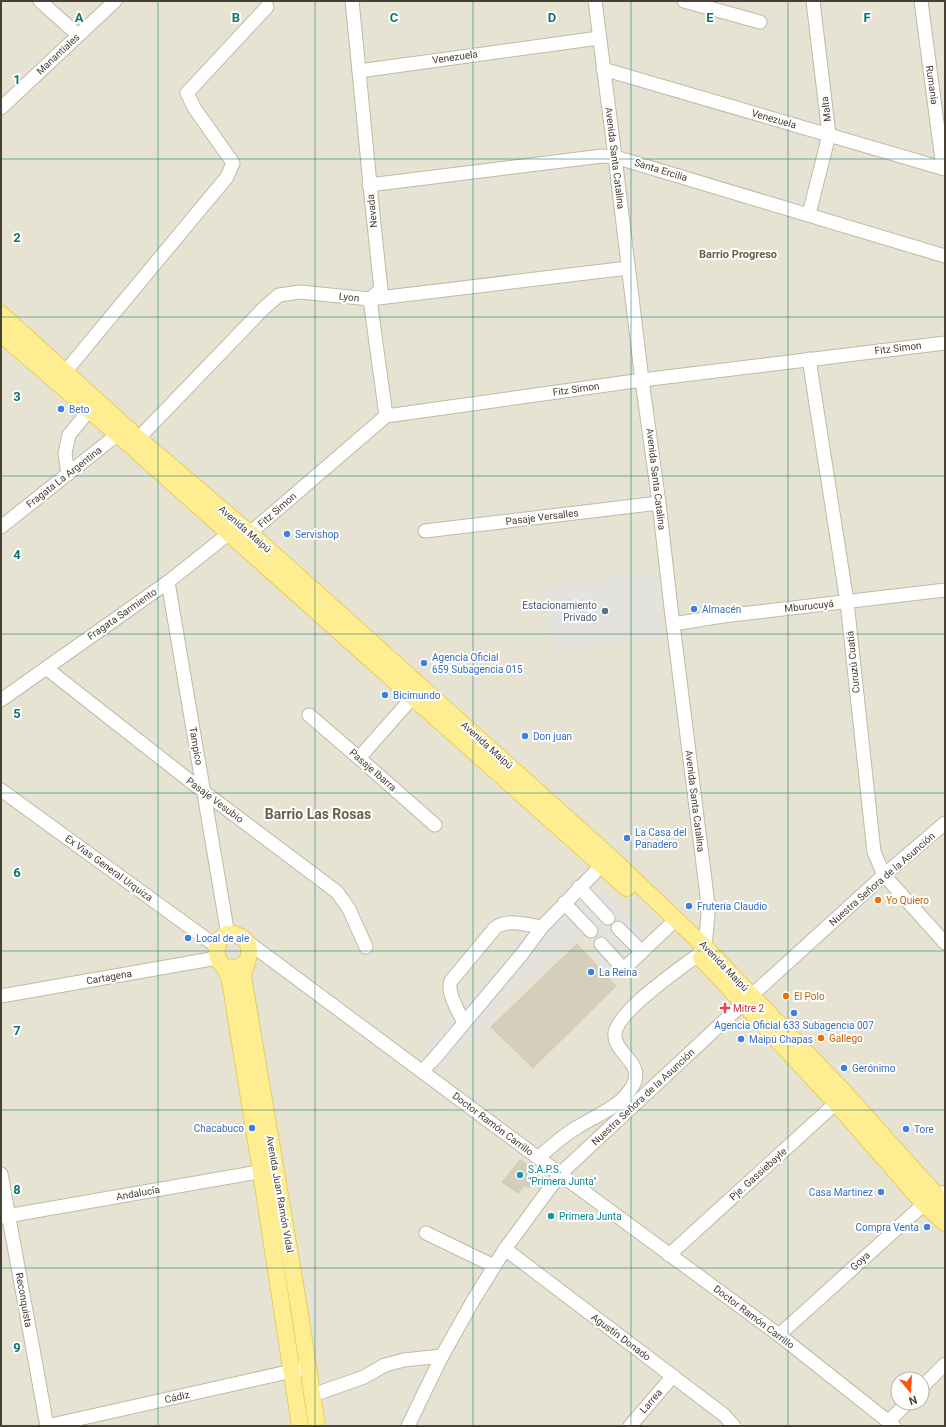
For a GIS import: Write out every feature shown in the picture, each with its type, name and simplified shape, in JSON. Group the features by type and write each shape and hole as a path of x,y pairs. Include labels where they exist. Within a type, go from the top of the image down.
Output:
{"main road":[{"name":"Avenida Maipú","path":"1,314 65,372 94,405"},
{"name":"Avenida Maipú","path":"1,334 94,405 135,442 240,530 417,692 602,865 669,926 702,951"},
{"name":"Avenida Maipú","path":"417,692 608,854 938,1200 945,1222"},
{"path":"228,935 240,936 249,946 250,952 246,963 236,968 230,968 219,957 218,941 228,935"},
{"name":"Avenida Juan Ramón Vidal","path":"219,957 230,980 308,1367 317,1426"},
{"name":"Avenida Juan Ramón Vidal","path":"246,963 243,977 300,1426"}],"street":[{"path":"40,1 78,35"},
{"name":"Manantiales","path":"1,108 115,1"},
{"name":"Nevada","path":"352,1 369,185 381,290 370,299"},
{"name":"Avenida Santa Catalina","path":"595,1 707,896 708,914 702,951"},
{"path":"684,1 710,4 760,22"},
{"name":"Malta","path":"809,214 829,135 813,1"},
{"name":"Rumania","path":"921,1 944,169"},
{"path":"65,372 227,177 233,163 195,109 187,93 267,8"},
{"name":"Venezuela","path":"359,71 599,38"},
{"name":"Venezuela","path":"603,69 944,169"},
{"name":"Santa Ercilia","path":"369,185 602,156 615,157 945,256"},
{"name":"Lyon","path":"135,442 264,308 279,295 300,292 370,299 628,268"},
{"path":"370,299 386,416"},
{"name":"Fitz Simon","path":"240,530 386,416 642,380 945,343"},
{"name":"Curuzú Cuatiá","path":"809,359 847,602 874,852 884,875 945,943"},
{"path":"68,474 65,453 69,435 94,405"},
{"name":"Fragata La Argentina","path":"1,527 122,430"},
{"name":"Pasaje Versalles","path":"425,531 659,503"},
{"name":"Fragata Sarmiento","path":"1,700 240,530"},
{"name":"Tampico","path":"168,582 228,935"},
{"name":"Mburucuyá","path":"673,624 723,616 945,590"},
{"name":"Pasaje Vesubio","path":"46,668 204,792 337,892 349,909 366,947"},
{"path":"359,758 417,692"},
{"name":"Pasaje Ibarra","path":"309,715 435,825"},
{"name":"Ex Vias General Urquiza","path":"1,790 219,957"},
{"name":"Nuestra Señora de la Asunción","path":"408,1426 442,1356 474,1298 505,1249 560,1174 884,875 945,823"},
{"path":"422,1071 434,1059 522,954 542,927 602,865"},
{"path":"579,888 608,918"},
{"path":"564,903 590,931"},
{"path":"464,1023 450,991 449,986 451,981 500,924 507,923 542,927"},
{"path":"601,944 620,965 624,967 628,965 669,926"},
{"path":"618,928 642,952"},
{"name":"Doctor Ramón Carrillo","path":"245,940 779,1335 891,1424"},
{"path":"652,1088 636,1071 618,1045 615,1034 617,1027 620,1021 638,1002 702,951"},
{"name":"Cartagena","path":"1,996 219,957"},
{"path":"538,1158 558,1140 577,1127 604,1113 622,1100 633,1086 636,1078 636,1071"},
{"name":"Pje. Gassiebayle","path":"669,1255 841,1098"},
{"name":"Andalucía","path":"5,1216 268,1170"},
{"name":"Reconquista","path":"1,1174 5,1216 47,1426"},
{"name":"Goya","path":"779,1335 938,1200"},
{"path":"426,1233 494,1266"},
{"name":"Agustín Donado","path":"505,1249 724,1415 734,1426"},
{"path":"313,1395 364,1377 385,1365 404,1360 442,1356"},
{"path":"930,1379 945,1364"},
{"name":"Cádiz","path":"47,1426 308,1367"},
{"name":"Larrea","path":"630,1426 673,1376"},
{"path":"891,1424 901,1411"}],"shaded area":[{"path":"1,1 945,1 945,1426 1,1426"},
{"name":"Estacionamiento Privado","path":"656,572 663,637 553,650 546,585"},
{"path":"584,873 656,944 617,982 593,955 593,938 573,937 442,1069 429,1058 424,1042"}],"building":[{"path":"577,944 616,986 533,1068 491,1027"},
{"name":"S.A.P.S. \"Primera Junta\"","path":"520,1160 531,1168 528,1172 537,1178 529,1188 525,1185 518,1193 502,1182"}],"place":[{"name":"Beto","path":"61,409"},
{"name":"Servishop","path":"287,534"},
{"name":"Almacén","path":"694,609"},
{"name":"Estacionamiento Privado","path":"605,611"},
{"name":"Agencia Oficial 659 Subagencia 015","path":"424,663"},
{"name":"Bicimundo","path":"385,695"},
{"name":"Don juan","path":"525,736"},
{"name":"La Casa del Panadero","path":"627,838"},
{"name":"Yo Quiero","path":"878,900"},
{"name":"Frutería Claudio","path":"689,906"},
{"name":"Local de ale","path":"188,938"},
{"name":"La Reina","path":"591,972"},
{"name":"El Polo","path":"786,996"},
{"name":"Mitre 2","path":"725,1008"},
{"name":"Agencia Oficial 633 Subagencia 007","path":"794,1013"},
{"name":"Gallego","path":"821,1038"},
{"name":"Maipú Chapas","path":"741,1039"},
{"name":"Gerónimo","path":"844,1068"},
{"name":"Chacabuco","path":"252,1128"},
{"name":"Tore","path":"906,1129"},
{"name":"S.A.P.S. \"Primera Junta\"","path":"520,1175"},
{"name":"Casa Martinez","path":"881,1192"},
{"name":"Primera Junta","path":"551,1216"},
{"name":"Compra Venta","path":"927,1227"}],"district":[{"name":"Barrio Progreso","path":"738,254"},
{"name":"Barrio Las Rosas","path":"318,814"}]}
